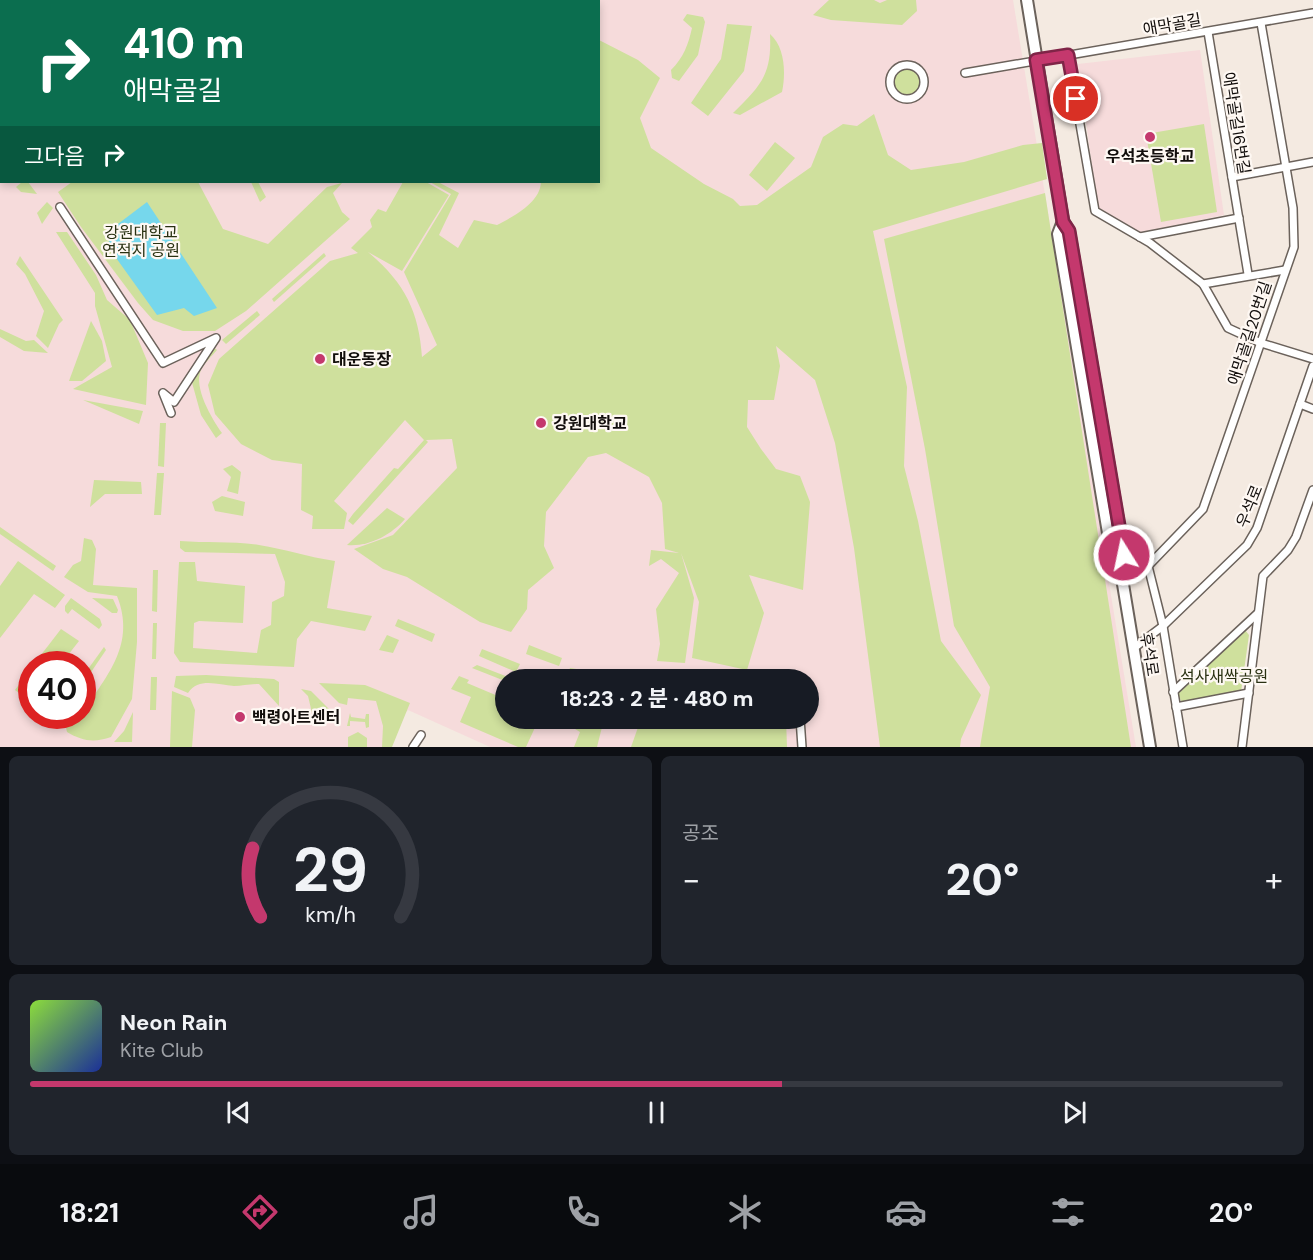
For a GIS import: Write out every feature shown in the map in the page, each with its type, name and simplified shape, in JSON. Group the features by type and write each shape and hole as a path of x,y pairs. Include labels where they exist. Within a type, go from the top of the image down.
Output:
{"street":[{"name":"후석로","path":"1027,0 1063,222 1058,234 1110,546 1112,557 1120,566 1150,747"},
{"name":"애막골길","path":"964,73 1313,13"},
{"name":"애막골길20번길","path":"1163,626 1148,566 1203,509 1294,247 1293,208 1261,23"},
{"name":"애막골길16번길","path":"1208,32 1248,274"},
{"path":"1068,55 1095,211 1140,237 1203,284 1228,328 1261,343 1313,359"},
{"path":"909,64 920,71 924,81 916,96 904,99 894,94 889,83 897,67 909,64"},
{"path":"1232,177 1313,162"},
{"path":"60,207 163,363 216,338 174,402 164,393 171,412"},
{"path":"1140,237 1239,218"},
{"path":"1203,284 1248,274 1285,270"},
{"name":"우석로","path":"1134,648 1163,626 1247,545 1257,528 1313,366"},
{"path":"1300,404 1313,409"},
{"path":"1240,747 1263,576 1292,544 1313,490"},
{"path":"1173,692 1258,613"},
{"path":"1163,626 1183,747"},
{"path":"1176,707 1249,693"},
{"path":"801,729 802,747"},
{"path":"413,747 421,735"}],"shaded area":[{"name":"강원대학교","path":"600,0 1013,0 1136,747 490,747 408,710 394,727 386,747 0,747 0,183 600,183"},
{"name":"우석초등학교","path":"1200,50 1224,215 1138,233 1098,210 1078,64"}],"green space":[{"path":"829,0 874,0 880,3 887,0 916,0 917,11 902,25 831,20 813,15"},
{"path":"687,14 703,17 705,22 698,55 679,81 672,78 671,70 689,40 692,28 683,20"},
{"path":"727,24 752,26 744,71 708,116 691,103 721,59"},
{"path":"770,34 779,46 783,61 782,92 740,115 733,113 758,87 767,70"},
{"path":"600,41 638,60 660,78 640,118 651,148 704,184 733,199 740,206 757,205 811,167 823,137 843,124 857,126 874,114 888,155 911,170 964,162 1023,145 1042,143 1047,179 873,231 907,387 904,466 918,521 941,641 981,695 961,739 960,747 880,747 854,548 835,443 815,380 776,346 780,366 774,400 748,400 747,427 776,469 800,476 810,502 803,590 749,575 764,613 747,669 692,658 699,602 681,553 694,598 685,663 657,661 660,644 656,609 679,573 661,559 649,566 651,550 679,553 665,549 662,503 649,477 606,453 588,457 546,512 544,546 554,568 528,590 527,609 511,632 480,622 407,577 383,569 354,549 393,535 457,468 452,439 426,440 428,442 353,525 348,521 353,514 394,468 398,469 424,440 405,420 334,501 347,513 344,529 312,529 313,516 301,510 302,464 272,460 241,444 215,414 208,385 219,359 330,261 358,253 351,248 372,227 370,220 378,209 386,212 402,183 428,183 449,195 402,271 368,252 381,263 407,298 417,325 422,357 437,345 404,272 451,194 432,183 440,183 459,193 439,235 458,248 474,220 497,225 525,208 536,196 541,183 600,183"},
{"path":"908,67 918,71 922,81 918,91 908,95 898,91 894,81 898,71"},
{"path":"1204,124 1217,212 1161,222 1146,134"},
{"path":"775,142 795,158 767,191 749,175"},
{"path":"21,183 29,183 37,194 21,192 16,187"},
{"name":"강원대학교 연적지 공원","path":"71,183 199,183 223,229 268,244 327,187 342,183 333,193 342,212 350,219 246,311 215,331 183,331 153,320 81,227 58,192"},
{"path":"251,183 259,183 266,197 260,202"},
{"path":"1045,193 1131,747 980,747 990,687 954,626 925,449 884,239"},
{"path":"47,202 53,208 42,224 37,213"},
{"path":"56,232 67,232 96,275 107,300 130,320 148,363 146,405 73,389 112,367 95,306 95,293"},
{"path":"324,253 326,256 274,302 272,299"},
{"path":"20,256 63,320 48,348 36,336 44,311 25,274 16,264"},
{"path":"257,311 260,315 226,344 222,340"},
{"path":"91,321 102,341 106,361 82,381 69,381"},
{"path":"0,329 26,341 34,340 48,353 24,351 0,337"},
{"path":"212,346 217,350 206,362 199,377 201,394 222,433 216,438 201,415 191,379"},
{"path":"83,400 143,411 139,424"},
{"path":"160,423 166,423 164,467 158,466"},
{"path":"232,465 241,472 238,494 227,491 231,477 223,469"},
{"path":"157,473 164,473 161,515 154,515"},
{"path":"94,480 141,482 142,494 105,494 90,507"},
{"path":"222,496 245,502 243,516 215,511 212,502"},
{"path":"387,508 405,519 379,539 363,544 347,545"},
{"path":"0,527 56,566 53,571 0,534"},
{"path":"84,538 92,540 96,549 93,585 137,588 137,642 132,699 111,737 99,740 83,739 67,732 66,729 96,729 96,694 110,671 121,644 122,613 117,596 88,592 64,577 73,565 81,561"},
{"path":"180,541 259,545 335,561 327,608 372,616 365,631 311,621 297,639 294,667 180,662 174,653 179,562 195,562 197,581 245,586 243,623 199,621 194,623 193,648 257,653 261,630 271,625 272,602 284,596 285,582 275,554 185,552 180,548"},
{"path":"18,561 65,595 55,608 34,594 0,638 0,586"},
{"path":"153,570 158,570 157,612 152,611"},
{"path":"71,598 100,619 102,625 99,629 72,609 68,614 65,611 65,606"},
{"path":"92,598 113,599 117,613 112,613"},
{"path":"398,619 435,634 432,642 395,626"},
{"path":"153,623 157,623 156,659 152,659"},
{"path":"61,629 79,641 71,651 44,651"},
{"name":"석사새싹공원","path":"1245,630 1249,635 1241,692 1182,703 1178,694"},
{"path":"387,635 399,640 393,653 379,650"},
{"path":"529,645 562,658 559,666 526,654"},
{"path":"104,647 106,650 96,665 96,658"},
{"path":"482,649 520,664 518,669 509,669 479,656"},
{"path":"477,665 495,672 495,677 472,668"},
{"path":"206,675 274,679 279,682 279,706 259,684 234,686 203,683 192,688 188,693 174,687 176,676"},
{"path":"459,676 469,680 467,683 495,695 495,729 534,729 526,747 518,747 460,722 471,697 451,689"},
{"path":"151,677 157,677 156,710 150,710"},
{"path":"319,683 365,685 410,703 392,747 382,747 383,726 376,701 348,698 347,705 339,703"},
{"path":"301,689 311,691 335,715 312,713 308,696"},
{"path":"172,691 190,698 195,710 192,747 170,747"},
{"path":"133,712 132,742 114,742 124,731"},
{"path":"350,713 351,717 365,719 366,714 369,714 369,727 366,728 365,722 350,721 350,726 347,726"},
{"path":"575,729 602,729 597,747 574,747 580,732"},
{"path":"637,729 786,729 787,747 631,747"},
{"path":"358,732 367,738 367,747 348,747 348,737"}],"water":[{"path":"147,202 217,308 194,316 184,308 157,315 114,255 106,233"}],"place":[{"name":"우석초등학교","path":"1150,137"},
{"name":"대운동장","path":"320,359"},
{"name":"강원대학교","path":"541,423"},
{"name":"백령아트센터","path":"240,717"}],"route":[{"path":"1076,99 1068,55 1036,60 1063,222 1069,231 1124,555"}]}
